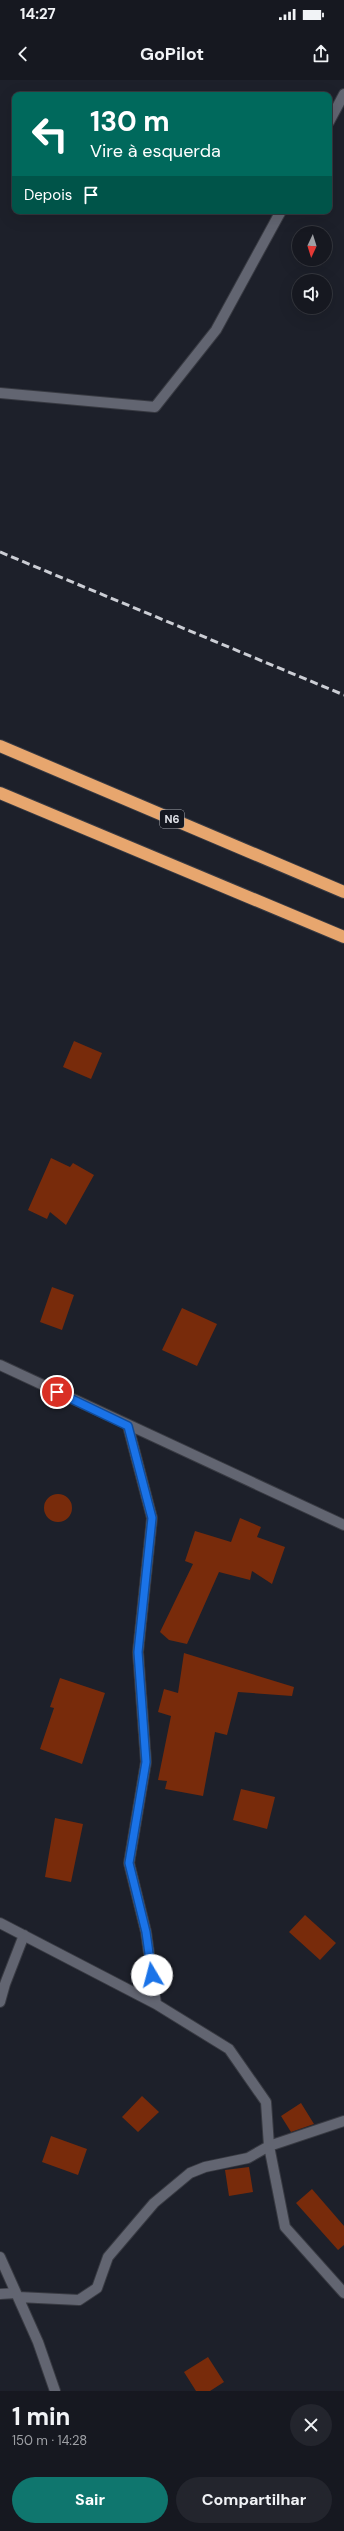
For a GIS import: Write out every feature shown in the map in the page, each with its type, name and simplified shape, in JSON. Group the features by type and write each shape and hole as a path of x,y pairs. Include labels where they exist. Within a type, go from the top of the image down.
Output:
{"highway":[{"name":"N6","path":"0,746 344,892"},
{"path":"0,793 344,938"}],"street":[{"path":"332,116 344,94"},
{"path":"0,393 155,407 216,330 279,214"},
{"path":"0,1365 128,1426 344,1525"},
{"path":"128,1426 152,1518 138,1652 146,1762 129,1863 146,1932 156,2004"},
{"path":"0,1923 156,2004 229,2049 266,2102 269,2146 285,2227 344,2293"},
{"path":"0,2002 4,1984 24,1935"},
{"path":"0,2294 79,2300 97,2288 108,2257 154,2203 190,2173 205,2167 248,2158 269,2146 344,2121"},
{"path":"0,2257 38,2342 55,2391"}],"building":[{"path":"74,1041 102,1053 91,1079 63,1067"},
{"path":"51,1158 70,1167 73,1163 94,1175 66,1225 50,1212 47,1219 28,1210"},
{"path":"52,1287 74,1295 62,1330 40,1322"},
{"path":"182,1308 217,1324 197,1366 162,1350"},
{"path":"58,1494 68,1498 72,1508 68,1518 58,1522 48,1518 44,1508 48,1498"},
{"path":"240,1518 261,1527 257,1537 285,1547 272,1584 252,1571 250,1580 219,1572 187,1644 169,1640 160,1632 193,1564 185,1561 195,1531 231,1542"},
{"path":"184,1653 294,1687 292,1696 238,1692 227,1735 215,1732 203,1796 165,1789 167,1781 158,1780 171,1716 158,1712 164,1689 178,1693"},
{"path":"60,1678 105,1693 82,1764 40,1749 54,1708 50,1707"},
{"path":"241,1789 275,1797 267,1829 233,1820"},
{"path":"55,1818 83,1824 71,1882 45,1877"},
{"path":"305,1915 336,1943 320,1960 289,1932"},
{"path":"142,2096 159,2112 138,2132 122,2117"},
{"path":"301,2103 314,2124 291,2132 281,2116"},
{"path":"51,2136 87,2149 78,2175 42,2162"},
{"path":"249,2167 253,2192 229,2196 225,2170"},
{"path":"312,2189 344,2226 344,2245 338,2250 296,2203"},
{"path":"208,2357 224,2382 210,2391 196,2391 184,2372"}],"railway":[{"path":"0,552 344,695"}],"route":[{"path":"57,1392 128,1426 152,1518 138,1652 146,1762 129,1863 146,1932 152,1975"}]}
